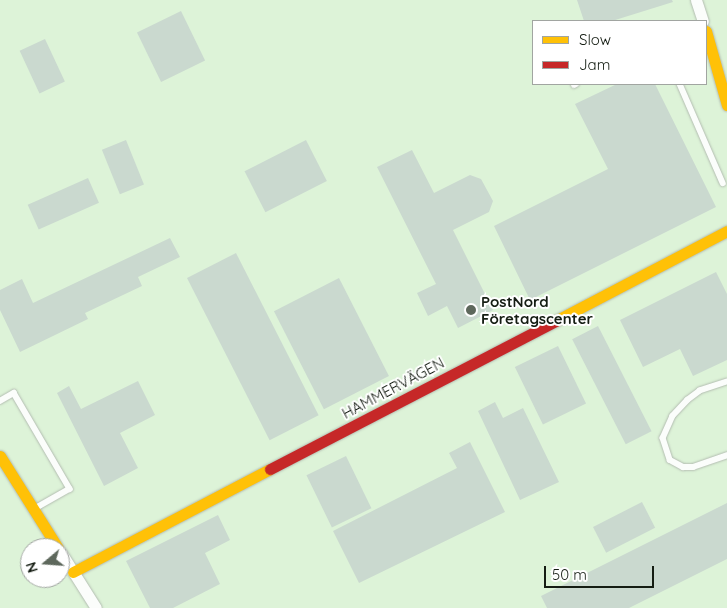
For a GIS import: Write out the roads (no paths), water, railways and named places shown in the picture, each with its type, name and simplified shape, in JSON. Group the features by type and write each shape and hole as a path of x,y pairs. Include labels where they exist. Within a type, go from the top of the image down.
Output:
{"street":[{"path":"696,0 703,20"},
{"path":"707,35 727,105"},
{"name":"HAMMERVÄGEN","path":"73,572 727,231"},
{"path":"0,456 51,538"},
{"path":"70,567 96,608"}],"lane":[{"path":"680,85 723,183"},
{"path":"727,382 714,385 688,400 665,428 663,445 670,460 683,467 693,467 727,455"},
{"path":"0,401 14,393 70,489 33,510"}],"place":[{"name":"PostNord Företagscenter","path":"471,310"}]}
